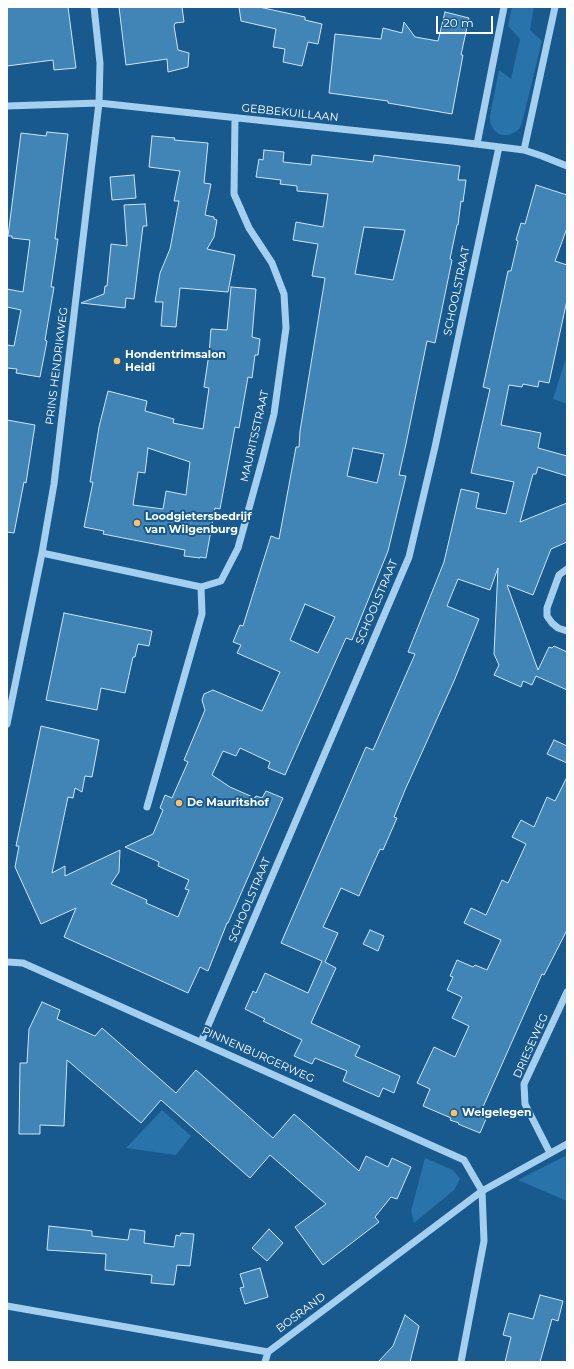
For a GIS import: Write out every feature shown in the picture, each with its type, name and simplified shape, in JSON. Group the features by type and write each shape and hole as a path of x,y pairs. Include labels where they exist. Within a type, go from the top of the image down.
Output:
{"street":[{"name":"PRINS HENDRIKWEG","path":"7,724 42,553 54,484 100,103 100,63 94,7"},
{"path":"477,144 504,7"},
{"path":"524,150 555,7"},
{"name":"GEBBEKUILLAAN","path":"7,106 100,103 524,150 567,166"},
{"name":"MAURITSSTRAAT","path":"42,553 201,587 221,581 238,548 274,414 286,328 284,294 277,275 272,263 249,228 234,194 236,119"},
{"name":"SCHOOLSTRAAT","path":"201,1042 409,557 435,447 499,148"},
{"path":"567,569 559,575 547,608 547,616 552,624 567,631"},
{"path":"147,807 202,614 201,587"},
{"name":"PINNENBURGERWEG","path":"7,962 23,963 464,1160 482,1191"},
{"name":"DRIESEWEG","path":"550,1153 525,1104 524,1084 567,992"},
{"name":"BOSRAND","path":"268,1352 482,1191 567,1144"},
{"path":"461,1362 484,1241 482,1191"},
{"path":"7,1306 268,1352 265,1362"}],"shaded area":[{"path":"512,7 534,7 530,30 542,41 522,123 519,129 515,132 509,135 504,135 499,134 494,130 490,123 490,116 499,70 511,79 520,39 508,26"},
{"path":"567,355 567,404 553,399"},
{"path":"162,1110 191,1136 176,1155 126,1148"},
{"path":"567,1155 567,1201 518,1180"},
{"path":"425,1158 453,1170 460,1179 454,1190 414,1223 411,1211"}],"building":[{"path":"7,7 68,7 76,68 54,70 53,60 7,66"},
{"path":"119,7 182,7 184,22 175,23 174,26 178,50 189,53 188,67 168,72 167,59 126,65"},
{"path":"239,7 259,7 305,17 305,20 322,24 318,44 308,42 302,66 283,62 285,49 273,47 276,29 241,21"},
{"path":"445,12 469,18 461,55 463,55 452,114 388,103 388,101 329,93 335,34 381,39 383,28 402,33 404,22 415,37 438,41"},
{"path":"47,132 68,134 55,239 58,239 51,287 54,287 45,340 47,341 40,377 16,373 17,369 7,368 7,345 14,346 21,310 7,307 7,289 23,292 30,240 12,238 12,236 8,236 21,133 46,136"},
{"path":"152,136 175,138 174,140 208,143 204,183 211,184 205,215 214,217 214,219 217,220 214,237 207,249 235,255 228,292 180,288 176,327 161,326 163,302 155,302 160,273 170,249 179,201 174,201 180,171 149,167"},
{"path":"264,150 284,152 283,162 311,165 312,155 373,162 374,155 460,166 458,180 466,180 435,343 427,341 399,475 406,476 388,551 352,640 346,638 285,775 268,768 270,762 240,748 236,756 223,751 212,775 230,787 255,798 256,796 262,798 266,791 283,798 227,923 208,971 200,967 188,993 64,937 76,908 41,924 15,867 19,846 16,846 41,726 99,740 92,777 85,776 82,792 75,788 73,798 68,797 52,873 65,866 65,876 120,850 119,872 111,884 147,900 146,903 178,917 189,890 185,889 189,880 158,866 159,862 125,847 153,834 163,810 160,808 165,795 172,798 188,762 184,760 205,710 202,700 204,694 213,690 262,711 280,672 237,653 241,645 233,642 240,625 243,626 271,536 279,539 296,447 299,447 300,431 325,278 312,276 318,244 293,240 296,222 323,227 328,194 297,191 297,186 280,184 281,180 256,177 259,159 263,160","holes":["364,227 405,230 393,280 355,274","353,448 384,454 377,483 347,476","305,604 335,617 318,653 290,640"]},
{"path":"134,175 136,198 112,200 110,177"},
{"path":"536,185 567,195 567,228 555,261 567,265 567,300 549,383 539,381 538,387 523,384 522,387 509,385 501,425 541,433 538,448 567,456 567,476 538,467 536,474 533,474 520,522 567,503 567,542 551,549 533,595 507,585 538,670 549,647 552,648 554,646 567,652 567,690 536,676 532,685 523,681 521,687 494,675 499,665 494,654 498,568 490,590 458,579 447,606 479,619 454,681 405,790 394,817 397,818 383,850 380,849 359,896 341,888 323,927 338,933 325,962 336,968 311,1023 360,1046 355,1056 400,1076 394,1093 383,1088 379,1097 343,1081 347,1071 315,1058 312,1064 294,1056 302,1040 263,1021 265,1019 245,1009 253,991 256,993 265,973 308,993 322,961 281,943 366,747 373,750 415,654 408,652 444,562 461,489 479,493 476,508 506,514 514,482 471,473 490,389 483,387 508,271 511,271 518,241 516,240 521,223 525,224"},
{"path":"145,204 147,226 143,226 134,299 126,298 125,308 81,303 104,294 105,286 107,286 111,244 127,246 124,205"},
{"path":"231,287 256,289 252,337 260,339 258,355 255,355 252,378 248,377 239,428 235,427 220,509 215,508 206,558 184,556 185,550 103,534 104,531 84,527 93,482 90,482 99,427 108,391 147,401 145,411 174,419 173,423 203,429 209,388 204,387 211,329 227,330","holes":["148,448 190,462 186,495 166,491 163,509 133,505 138,472 145,473"]},
{"path":"7,420 35,425 26,483 24,482 14,533 7,532"},
{"path":"64,613 152,631 149,646 138,644 135,657 133,657 125,693 101,688 97,710 46,700"},
{"path":"554,740 567,746 567,763 547,754"},
{"path":"567,777 567,930 544,975 542,974 479,1116 486,1119 480,1133 458,1124 459,1123 450,1120 451,1118 423,1106 430,1089 417,1083 434,1047 455,1057 469,1026 452,1018 462,997 447,990 453,977 450,976 457,960 473,967 475,965 487,970 501,940 464,923 471,908 486,915 502,880 508,883 526,844 512,837 521,820 534,827 547,797 555,801"},
{"path":"370,930 384,936 378,951 363,944"},
{"path":"42,1002 60,1010 57,1019 95,1036 102,1028 176,1093 196,1070 273,1138 294,1114 359,1171 366,1156 388,1167 392,1158 411,1167 397,1199 391,1197 375,1217 379,1222 323,1265 295,1227 326,1204 270,1155 250,1178 161,1100 141,1123 67,1060 64,1126 40,1125 40,1134 19,1134 20,1063 27,1063 29,1029"},
{"path":"49,1226 92,1231 92,1236 128,1240 130,1229 145,1231 144,1243 174,1247 176,1235 180,1236 181,1233 194,1234 190,1266 177,1265 174,1285 151,1283 152,1275 105,1270 106,1254 47,1250"},
{"path":"269,1229 283,1243 267,1261 252,1248"},
{"path":"260,1268 268,1297 245,1304 240,1288 244,1287 240,1274"},
{"path":"540,1295 563,1301 558,1321 552,1319 540,1362 505,1362 511,1337 503,1335 509,1313 533,1319"},
{"path":"405,1315 419,1326 410,1362 378,1362 393,1346"}],"place":[{"name":"Hondentrimsalon Heidi","path":"117,361"},
{"name":"Loodgietersbedrijf van Wilgenburg","path":"137,523"},
{"name":"De Mauritshof","path":"179,803"},
{"name":"Welgelegen","path":"454,1113"}]}
